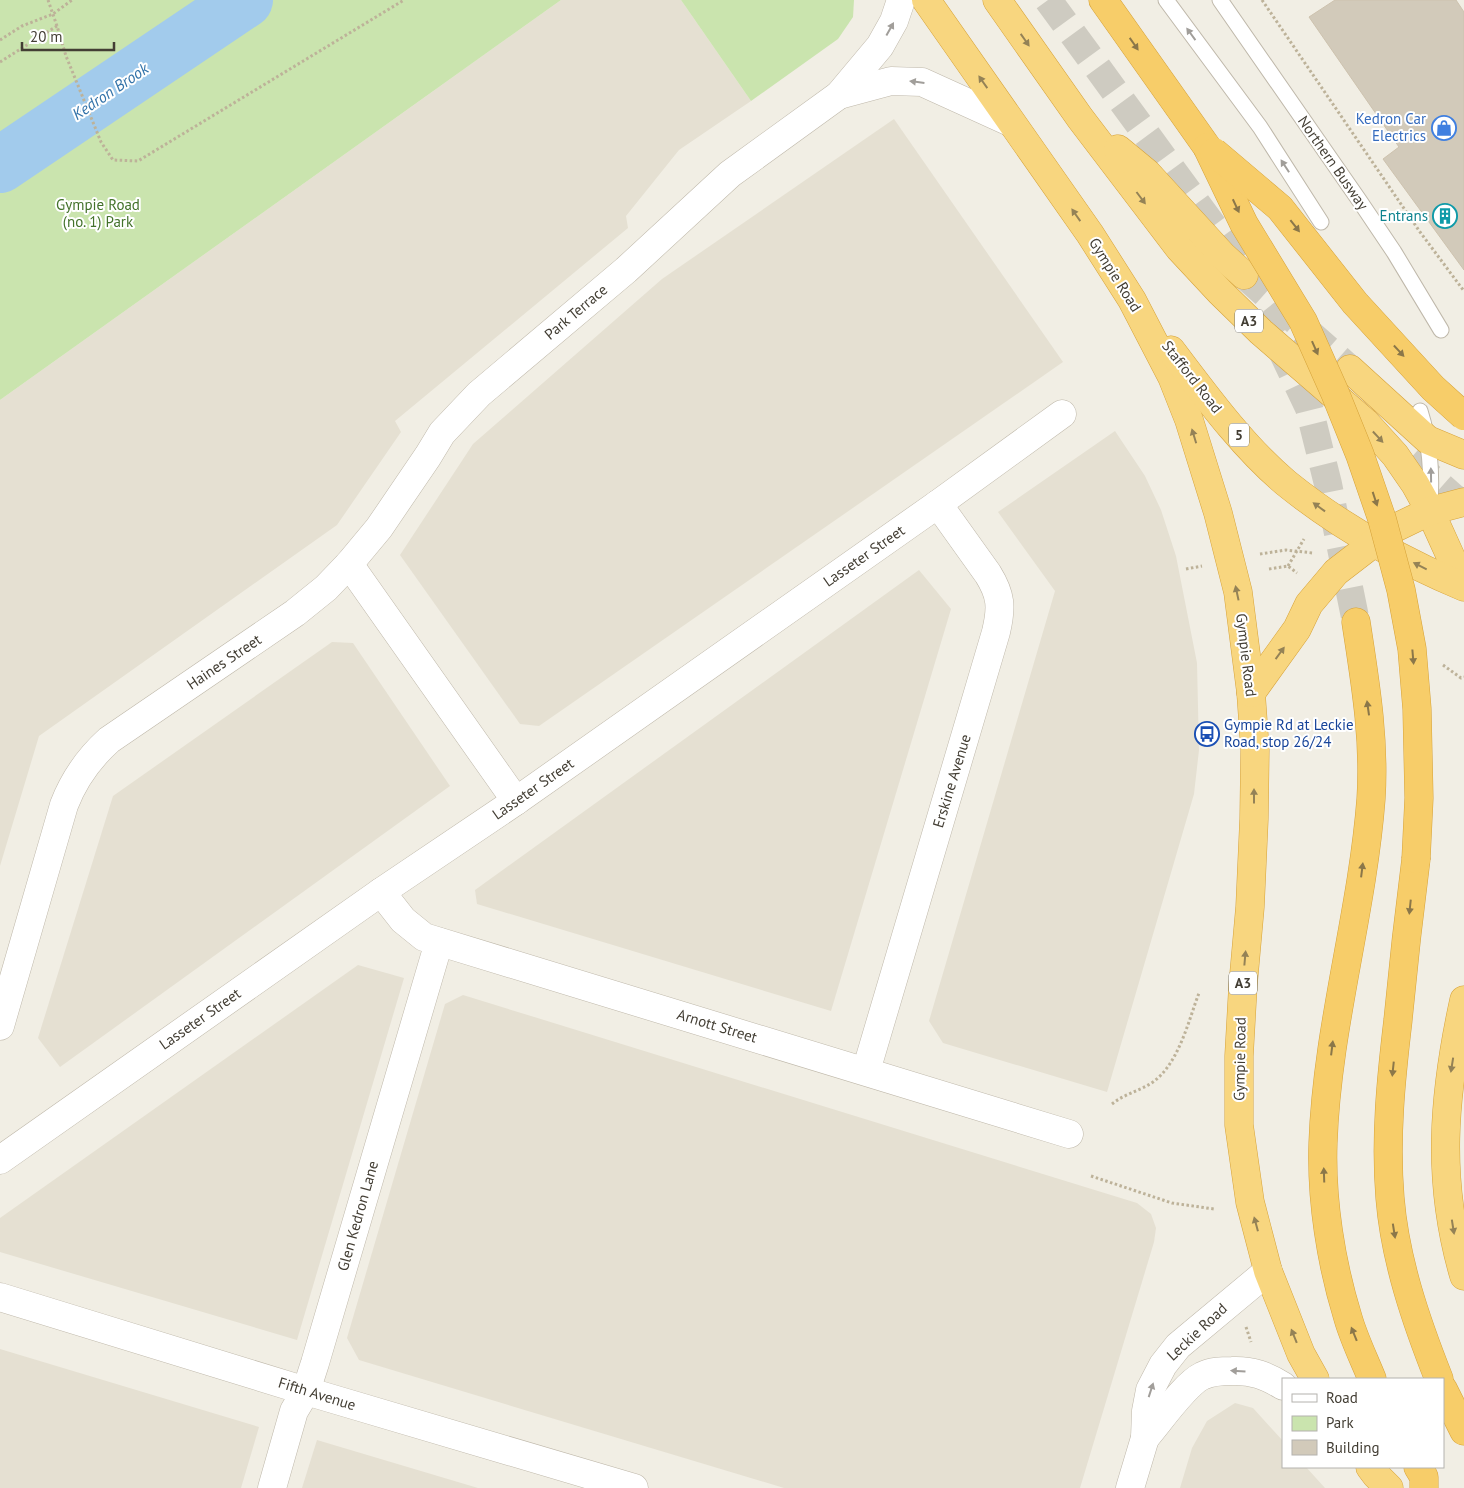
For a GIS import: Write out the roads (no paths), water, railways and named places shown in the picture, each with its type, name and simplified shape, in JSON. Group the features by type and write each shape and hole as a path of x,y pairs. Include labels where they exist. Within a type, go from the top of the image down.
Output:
{"highway":[{"name":"Gympie Road","path":"926,0 1090,234 1132,300 1175,386 1189,420 1218,512 1238,592 1251,693 1255,750 1250,907 1239,1056 1239,1125 1250,1202 1268,1271 1301,1354 1314,1378"},
{"name":"A3","path":"997,0 1080,118 1179,248 1261,332 1365,422 1395,455 1415,484 1430,511 1464,586"},
{"path":"1103,0 1207,147 1244,224 1303,321 1360,455 1382,519 1401,590 1412,649 1417,709 1419,798 1416,859 1390,1094 1388,1147 1390,1198 1397,1245 1410,1296 1422,1337 1439,1378"},
{"name":"A3","path":"1080,118 1147,174 1223,256 1244,275"},
{"path":"1207,147 1280,208 1355,303 1433,388 1464,416"},
{"name":"Stafford Road","path":"1132,300 1247,445 1286,482 1324,510 1375,542 1421,567 1464,586"},
{"path":"1350,369 1428,440 1464,455"},
{"path":"1251,693 1298,629 1305,611 1320,589 1336,572 1375,542 1402,525 1430,511 1464,502"},
{"path":"1356,622 1371,726 1372,768 1370,800 1358,902 1333,1039 1326,1096 1323,1144 1324,1188 1331,1248 1348,1319 1372,1378"},
{"path":"1464,1000 1461,1030 1447,1100 1444,1134 1445,1168 1453,1230 1464,1276"},
{"path":"1444,1391 1464,1430"},
{"path":"1371,1468 1389,1488"},
{"path":"1419,1468 1424,1477 1424,1488"}],"street":[{"name":"Park Terrace","path":"350,564 379,528 442,433 479,394 626,270 730,174 839,95 880,46 894,21 901,0"},
{"name":"Park Terrace","path":"839,95 891,81 922,82 1010,122"},
{"name":"Lasseter Street","path":"0,1160 381,892 516,801 938,504 1062,414"},
{"name":"Erskine Avenue","path":"866,1071 996,632 1001,608 999,596 992,580 938,504"},
{"path":"350,564 516,801"},
{"name":"Haines Street","path":"0,1026 64,805 71,787 82,769 108,740 295,613 326,588 350,564"},
{"name":"Arnott Street","path":"381,892 403,920 424,937 1069,1134"},
{"name":"Glen Kedron Lane","path":"272,1488 294,1410 306,1391 439,942"},
{"name":"Leckie Road","path":"1130,1488 1145,1438 1146,1411 1150,1390 1163,1365 1178,1346 1268,1271"},
{"name":"Fifth Avenue","path":"0,1297 306,1391 634,1488"},
{"name":"Leckie Road","path":"1145,1438 1187,1387 1201,1376 1218,1371 1237,1370 1254,1372 1282,1385"}],"lane":[{"path":"1166,0 1260,127 1321,222"},
{"name":"Northern Busway","path":"1220,0 1384,237 1441,330"},
{"path":"1420,411 1428,440 1430,458 1430,511"}],"waterway":[{"name":"Kedron Brook","path":"0,165 245,0"}],"tunnel":[{"path":"1048,0 1241,264 1313,354"},
{"path":"1244,275 1350,369"},
{"path":"1280,347 1309,408 1328,484 1356,622"},
{"path":"1410,459 1453,497 1464,504"}],"place":[{"name":"Kedron Car Electrics","path":"1444,128"},
{"name":"Entrans","path":"1445,216"},
{"name":"Gympie Rd at Leckie Road, stop 26/24","path":"1207,734"}],"park label":[{"name":"Gympie Road (no. 1) Park","path":"98,214"}]}
